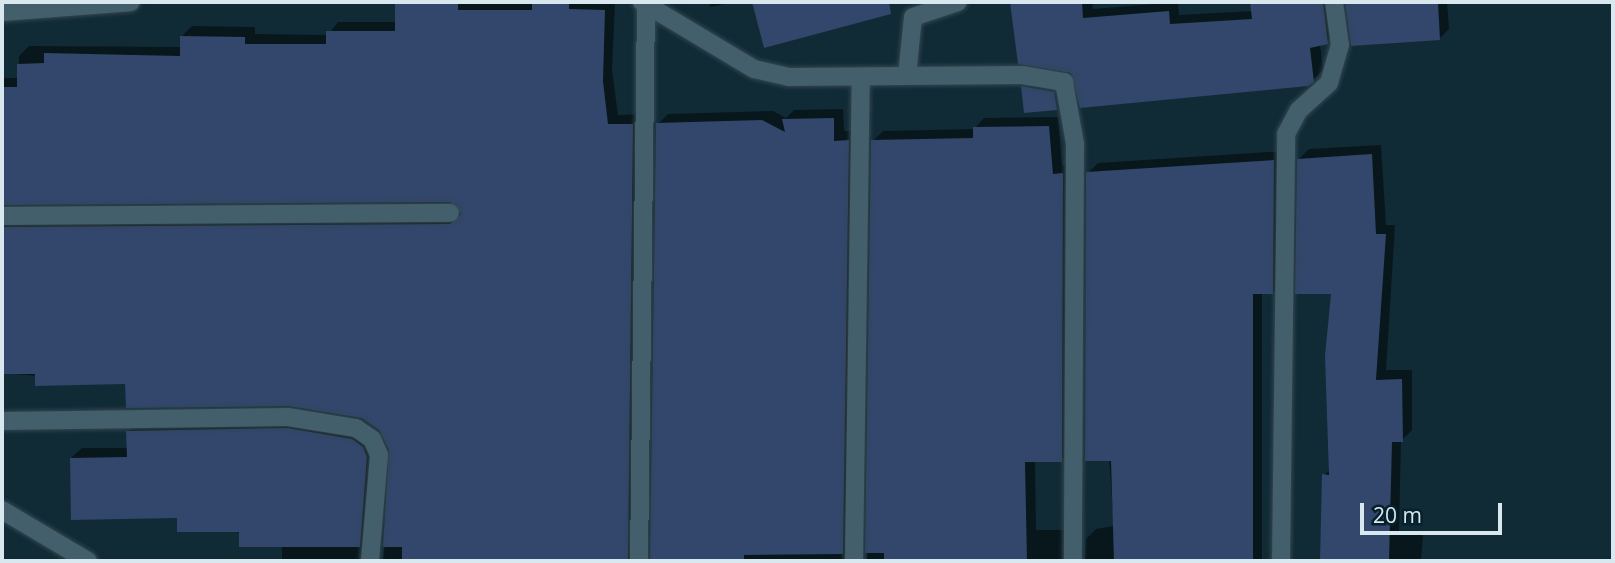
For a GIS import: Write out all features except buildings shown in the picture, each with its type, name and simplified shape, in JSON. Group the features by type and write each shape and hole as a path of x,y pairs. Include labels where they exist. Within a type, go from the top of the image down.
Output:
{"street":[{"path":"2,12 30,4 131,2"},
{"path":"907,76 913,17 957,2"},
{"path":"1281,561 1286,134 1299,110 1329,83 1339,45 1334,2"},
{"path":"644,4 754,69 789,77 861,79 1022,75 1064,82 1070,101 1075,144 1073,561"},
{"path":"639,561 644,4"},
{"path":"854,561 861,79"},
{"path":"2,216 450,213"},
{"path":"2,421 288,417 356,428 372,439 379,456 370,561"},
{"path":"2,510 88,561"}]}
